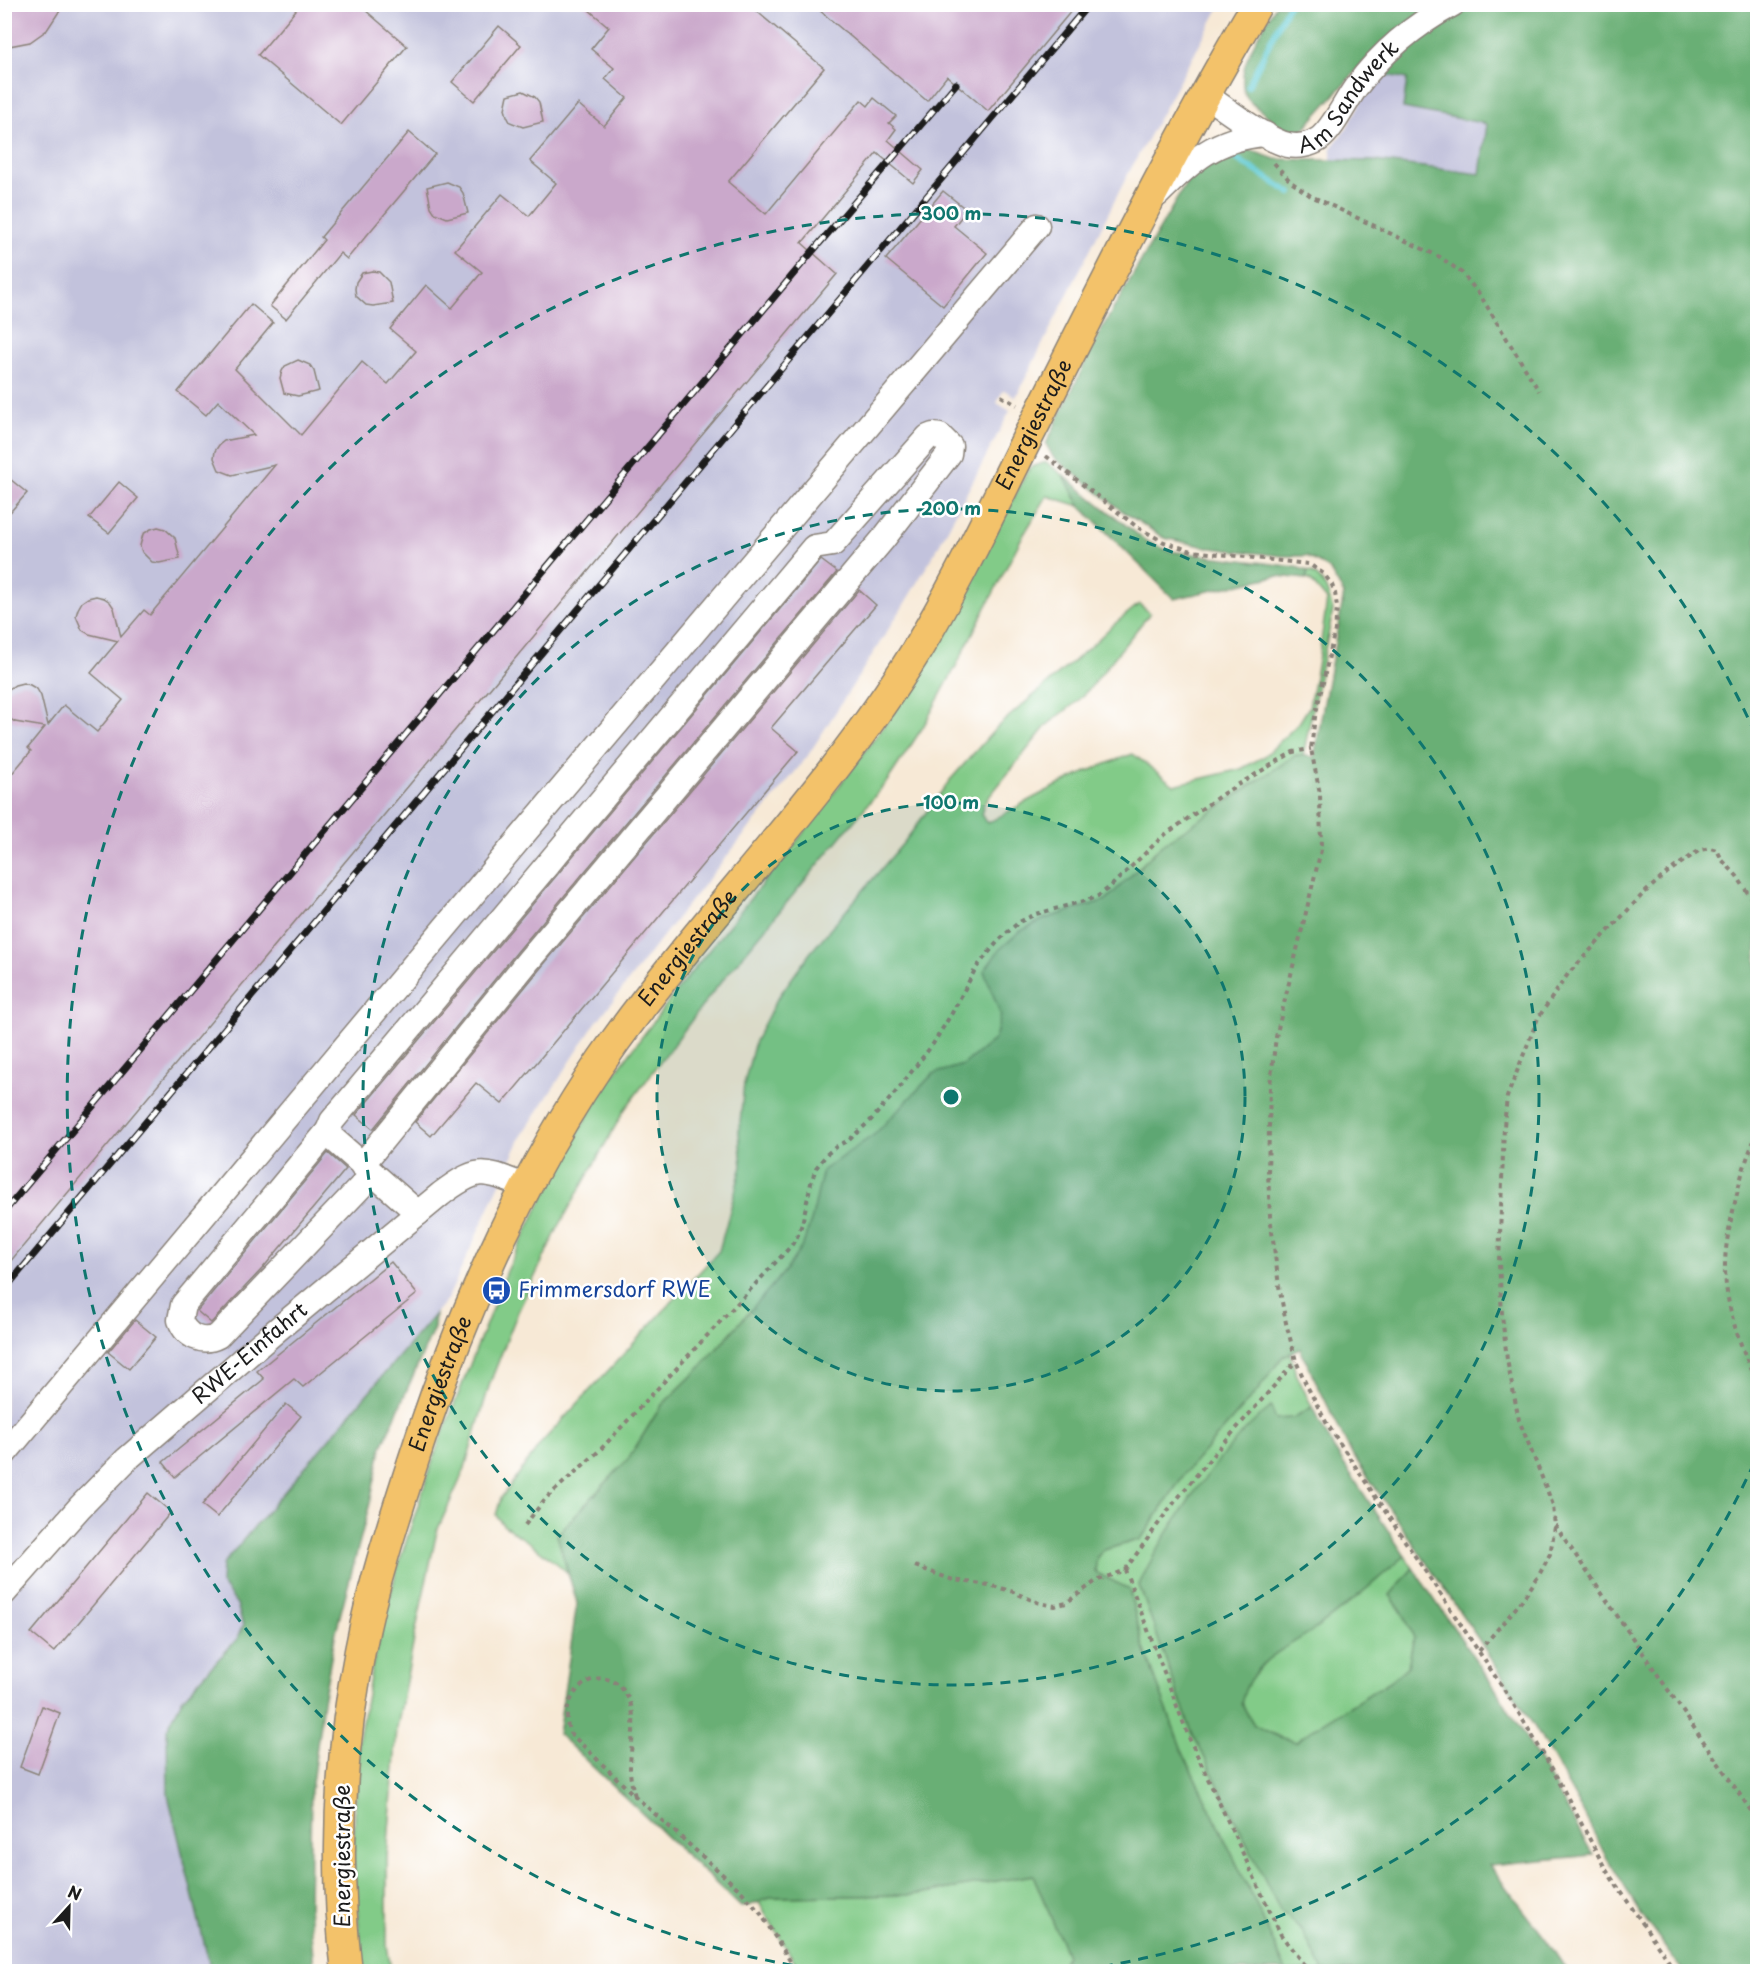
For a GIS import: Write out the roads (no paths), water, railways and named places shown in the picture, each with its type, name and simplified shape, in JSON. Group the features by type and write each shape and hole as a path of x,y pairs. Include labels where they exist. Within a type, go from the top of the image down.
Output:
{"main road":[{"name":"Energiestraße","path":"347,1971 340,1883 341,1796 349,1714 361,1643 394,1520 440,1382 469,1309 527,1187 565,1118 620,1034 826,779 897,680 942,605 1145,207 1257,4"}],"lane":[{"name":"Am Sandwerk","path":"1205,95 1265,134 1289,145 1303,145 1318,139 1328,129 1355,88 1375,65 1416,28 1453,4"},
{"path":"1145,207 1188,165 1206,152 1232,140 1265,134"},
{"path":"4,1454 1037,226"},
{"path":"938,435 949,444 951,450 948,456 884,538 528,961 367,1169 218,1336 199,1340 186,1331 180,1320 183,1305 328,1131 330,1123 339,1112 814,547 833,544 928,437 938,435"},
{"path":"328,1131 331,1137 418,1213"},
{"name":"RWE-Einfahrt","path":"4,1593 80,1507 128,1459 208,1389 461,1179 473,1174 489,1173 527,1187"}],"waterway":[{"path":"1248,86 1289,4"},
{"path":"1227,153 1291,193"}],"railway":[{"path":"4,1290 1089,4"},
{"path":"4,1212 956,84"}],"place":[{"name":"Frimmersdorf RWE","path":"497,1290"}]}
